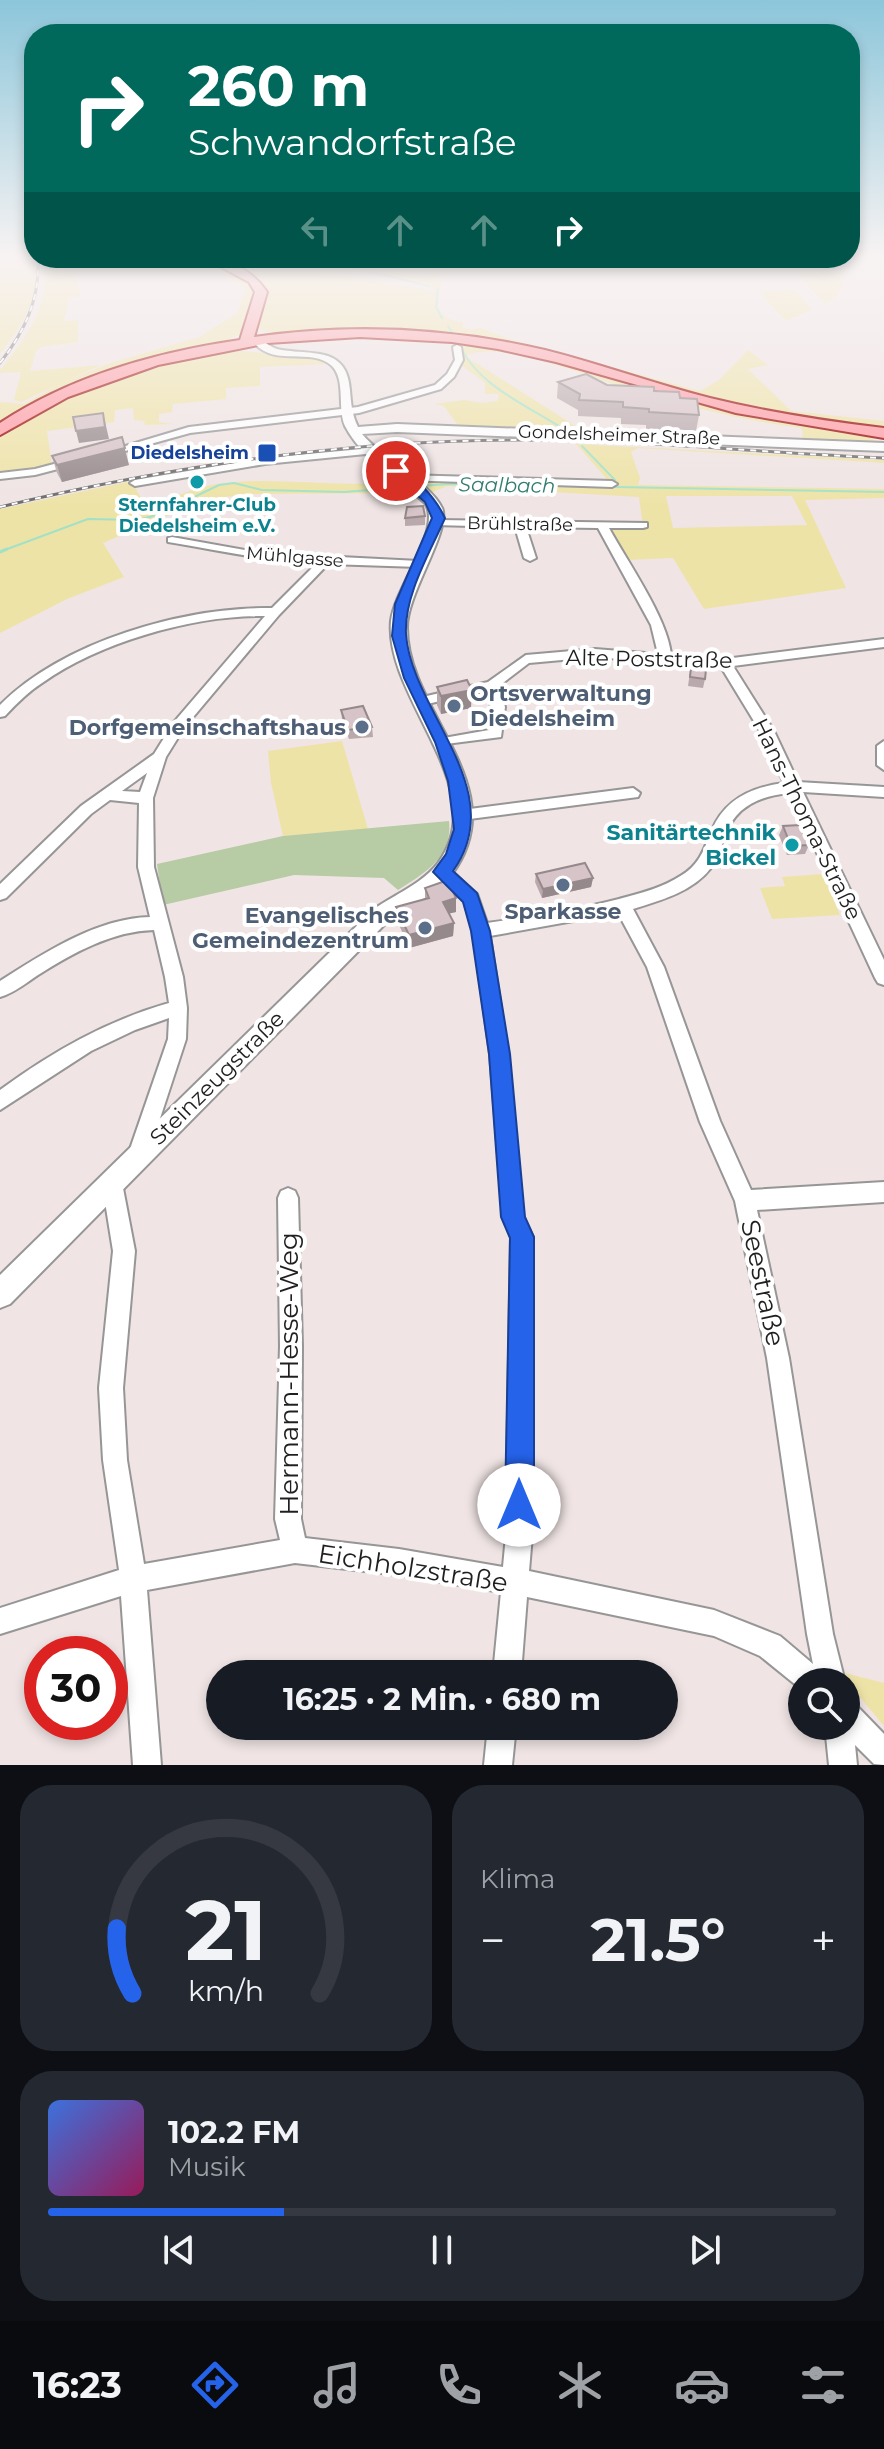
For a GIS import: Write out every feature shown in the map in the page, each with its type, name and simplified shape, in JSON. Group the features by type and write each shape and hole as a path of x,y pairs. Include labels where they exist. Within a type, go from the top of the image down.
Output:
{"main road":[{"path":"0,430 49,400 90,382 241,340"},
{"path":"447,340 544,354 736,409 864,431 882,443"}],"street":[{"path":"258,340 277,352 314,355 335,363 341,373 345,411 354,431 437,509 438,523 402,604 399,636 411,678 443,742 456,781 462,815 459,843 442,872 471,898 481,931 499,1054 513,1217 522,1237 516,1584 508,1660"},
{"path":"100,455 189,430 345,411 438,387 451,375 463,344"},
{"name":"Gondelsheimer Straße","path":"354,431 397,428 882,443"},
{"path":"135,483 265,461 373,451"},
{"path":"0,476 35,472 87,458"},
{"path":"413,485 612,484"},
{"name":"Brühlstraße","path":"438,523 643,525"},
{"path":"519,523 530,558"},
{"name":"Brühlstraße","path":"602,525 657,625 664,644 665,659"},
{"name":"Mühlgasse","path":"172,540 189,539 238,553 325,561 419,564"},
{"path":"137,1157 177,1039 178,1008 174,977 146,867 146,798 159,757 179,725 242,655 275,612 325,561"},
{"path":"0,713 38,678 114,643 225,614 248,610 275,612"},
{"name":"Alte Poststraße","path":"423,701 492,685 526,659 595,653 725,663 884,643"},
{"name":"Hans-Thoma-Straße","path":"725,663 767,731 884,978"},
{"path":"443,742 496,734 498,707 492,685"},
{"path":"884,746 884,765"},
{"path":"0,894 86,810 159,757"},
{"path":"481,931 622,904 672,889 709,862 722,823 729,812 743,800 768,790 793,787 884,792"},
{"path":"462,815 633,793"},
{"path":"108,795 146,798"},
{"name":"Steinzeugstraße","path":"0,1294 381,915 442,872"},
{"name":"Seestraße","path":"622,904 655,967 710,1122 745,1201 778,1358 828,1668"},
{"path":"0,990 89,941 144,921 160,923"},
{"path":"0,1101 77,1047 138,1019 178,1008"},
{"path":"112,1183 119,1205 124,1251 111,1388 115,1460 133,1579 147,1765"},
{"path":"745,1201 884,1192"},
{"name":"Hermann-Hesse-Weg","path":"288,1198 291,1346 288,1519 295,1550"},
{"name":"Eichholzstraße","path":"0,1621 133,1579 295,1550 399,1562 714,1623 770,1646 797,1668"},
{"path":"860,1729 884,1754"},
{"path":"498,1765 501,1740"},
{"path":"840,1740 843,1765"}],"shaded area":[{"path":"0,340 10,340 0,354"},
{"path":"23,340 78,340 41,347 36,351 30,371 101,365 21,402 14,400 21,372 0,373"},
{"path":"188,340 226,340 159,357 0,426 0,402 24,404 107,364"},
{"path":"479,340 514,340 700,391 719,380 748,350 768,365 748,369 791,411 884,421 884,430 755,410"},
{"path":"452,341 541,358 730,410 867,435 877,442 803,442 802,428 697,408 525,356 502,352 465,356 583,431 459,427 444,406 434,404 464,400 483,403 497,401 499,397 498,394 485,394 485,383 457,362 457,348"},
{"path":"230,350 310,357 330,364 260,367 260,386 226,388 226,399 173,404 172,412 159,414 159,422 173,424 145,425 144,421 134,420 133,408 115,410 114,422 47,431 52,465 0,474 0,435 55,402 138,371"},
{"path":"576,444 884,460 884,463 638,448 631,452 640,478 638,485 884,489 884,498 805,500 846,588 704,609 673,558 626,560 611,527 643,527 639,497 447,486 428,494 411,481 612,485","holes":["666,496 792,496 807,525 673,528"]},
{"path":"192,468 196,473 134,485 149,514 181,494 203,487 250,481 353,484 401,480 418,493 253,494 206,499 103,543 124,577 67,599 0,633 0,509"},
{"path":"342,741 368,829 283,836 271,783 268,751"},
{"path":"823,874 840,915 772,919 760,888 785,886 782,877"},
{"path":"860,1677 884,1683 884,1726 860,1697"}],"green space":[{"path":"449,821 447,845 442,854 427,870 398,890 384,878 294,875 163,905 157,864 283,836"}],"building":[{"path":"586,374 607,385 654,387 654,391 679,392 680,398 697,399 699,415 649,412 649,409 623,407 623,402 579,400 580,394 558,382"},
{"path":"103,413 105,427 76,431 73,417"},
{"path":"122,437 125,448 57,465 52,456"},
{"path":"423,506 425,516 405,518 407,507"},
{"path":"692,658 707,660 705,679 690,677"},
{"path":"467,680 472,690 441,696 437,687"},
{"path":"363,706 372,727 348,730 341,710"},
{"path":"800,825 809,845 791,846 783,826"},
{"path":"585,863 593,878 543,889 536,874"},
{"path":"448,880 456,898 443,902 454,923 409,935 396,907 429,898 425,888"}],"waterway":[{"path":"459,343 489,382 562,428"},
{"path":"582,446 615,480"},
{"name":"Saalbach","path":"5,550 88,519 138,520 157,515 219,485 234,483 262,490 344,492 410,487"},
{"name":"Saalbach","path":"419,486 451,484 884,492"},
{"name":"Saalbach","path":"0,552 5,550"}],"railway":[{"path":"0,363 16,340"},
{"path":"0,507 129,479 259,458 455,441 657,444 884,458"}],"place":[{"name":"Diedelsheim","path":"267,453"},
{"name":"Sternfahrer-Club Diedelsheim e.V.","path":"197,482"},
{"name":"Ortsverwaltung Diedelsheim","path":"454,706"},
{"name":"Dorfgemeinschaftshaus","path":"362,727"},
{"name":"Sanitärtechnik Bickel","path":"792,845"},
{"name":"Sparkasse","path":"563,885"},
{"name":"Evangelisches Gemeindezentrum","path":"425,928"}],"route":[{"path":"396,471 437,509 436,529 402,604 399,636 411,678 443,742 456,781 463,829 454,856 442,872 471,898 481,931 499,1054 513,1217 522,1237 519,1505"}]}
